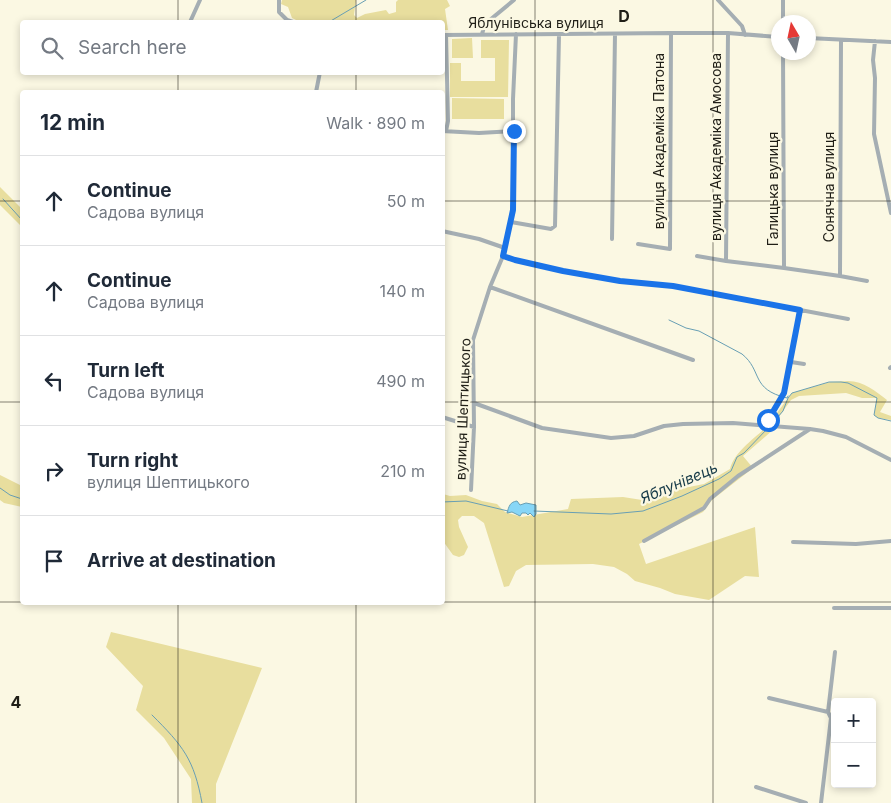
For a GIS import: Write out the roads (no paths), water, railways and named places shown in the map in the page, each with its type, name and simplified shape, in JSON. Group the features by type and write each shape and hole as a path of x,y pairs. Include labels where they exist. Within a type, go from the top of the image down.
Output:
{"street":[{"path":"191,20 200,0"},
{"path":"279,0 279,12 290,20"},
{"path":"482,34 486,24 514,0"},
{"path":"718,0 742,26 745,35"},
{"path":"784,0 784,15"},
{"name":"вулиця Академіка Патона","path":"638,244 670,249 671,33"},
{"name":"Яблунівська вулиця","path":"445,35 728,33 771,37"},
{"name":"вулиця Академіка Амосова","path":"726,261 728,33"},
{"name":"вулиця Шептицького","path":"471,490 474,426 474,340 490,287 503,256 513,210 516,34"},
{"path":"612,239 615,34"},
{"path":"511,222 551,229 555,226 559,35"},
{"path":"816,38 891,42"},
{"name":"Сонячна вулиця","path":"840,276 841,40"},
{"path":"875,41 874,124 890,213"},
{"path":"445,56 448,121 445,128"},
{"name":"Галицька вулиця","path":"697,256 784,268 784,60"},
{"path":"316,90 319,75"},
{"path":"445,131 479,133 514,131"},
{"path":"445,232 479,239 505,248"},
{"path":"503,256 563,271 620,281 673,286 848,319"},
{"path":"784,268 867,281"},
{"path":"490,287 693,360"},
{"path":"767,425 784,393 792,362 800,310"},
{"path":"792,362 804,364"},
{"path":"474,404 542,428 611,438 634,436 664,426 684,424 733,423 810,429 846,437 891,460"},
{"path":"445,418 474,426"},
{"path":"644,540 704,508 710,499 738,476 810,429"},
{"path":"793,542 856,544 891,541"},
{"path":"834,608 891,608"},
{"path":"821,803 831,718 828,712 836,652"},
{"path":"769,698 828,712"},
{"path":"756,787 806,803"}],"water":[{"path":"517,501 520,505 526,503 536,505 534,517 530,513 528,515 522,513 520,516 512,512 507,513 510,505"}],"waterway":[{"path":"332,20 366,0"},
{"path":"3,199 20,218"},
{"path":"669,320 686,328 699,331 742,354 753,367 758,379 767,390 787,398 788,396"},
{"name":"Яблунівець","path":"771,425 783,411 792,393 829,382 848,383 877,398 874,415 891,421"},
{"name":"Яблунівець","path":"534,511 611,514 643,511 719,479 731,471 737,457 744,453 768,428"},
{"name":"Яблунівець","path":"0,488 10,495 20,498"},
{"name":"Яблунівець","path":"445,502 466,501 508,511"},
{"path":"152,715 186,754 195,775 202,803"}]}
